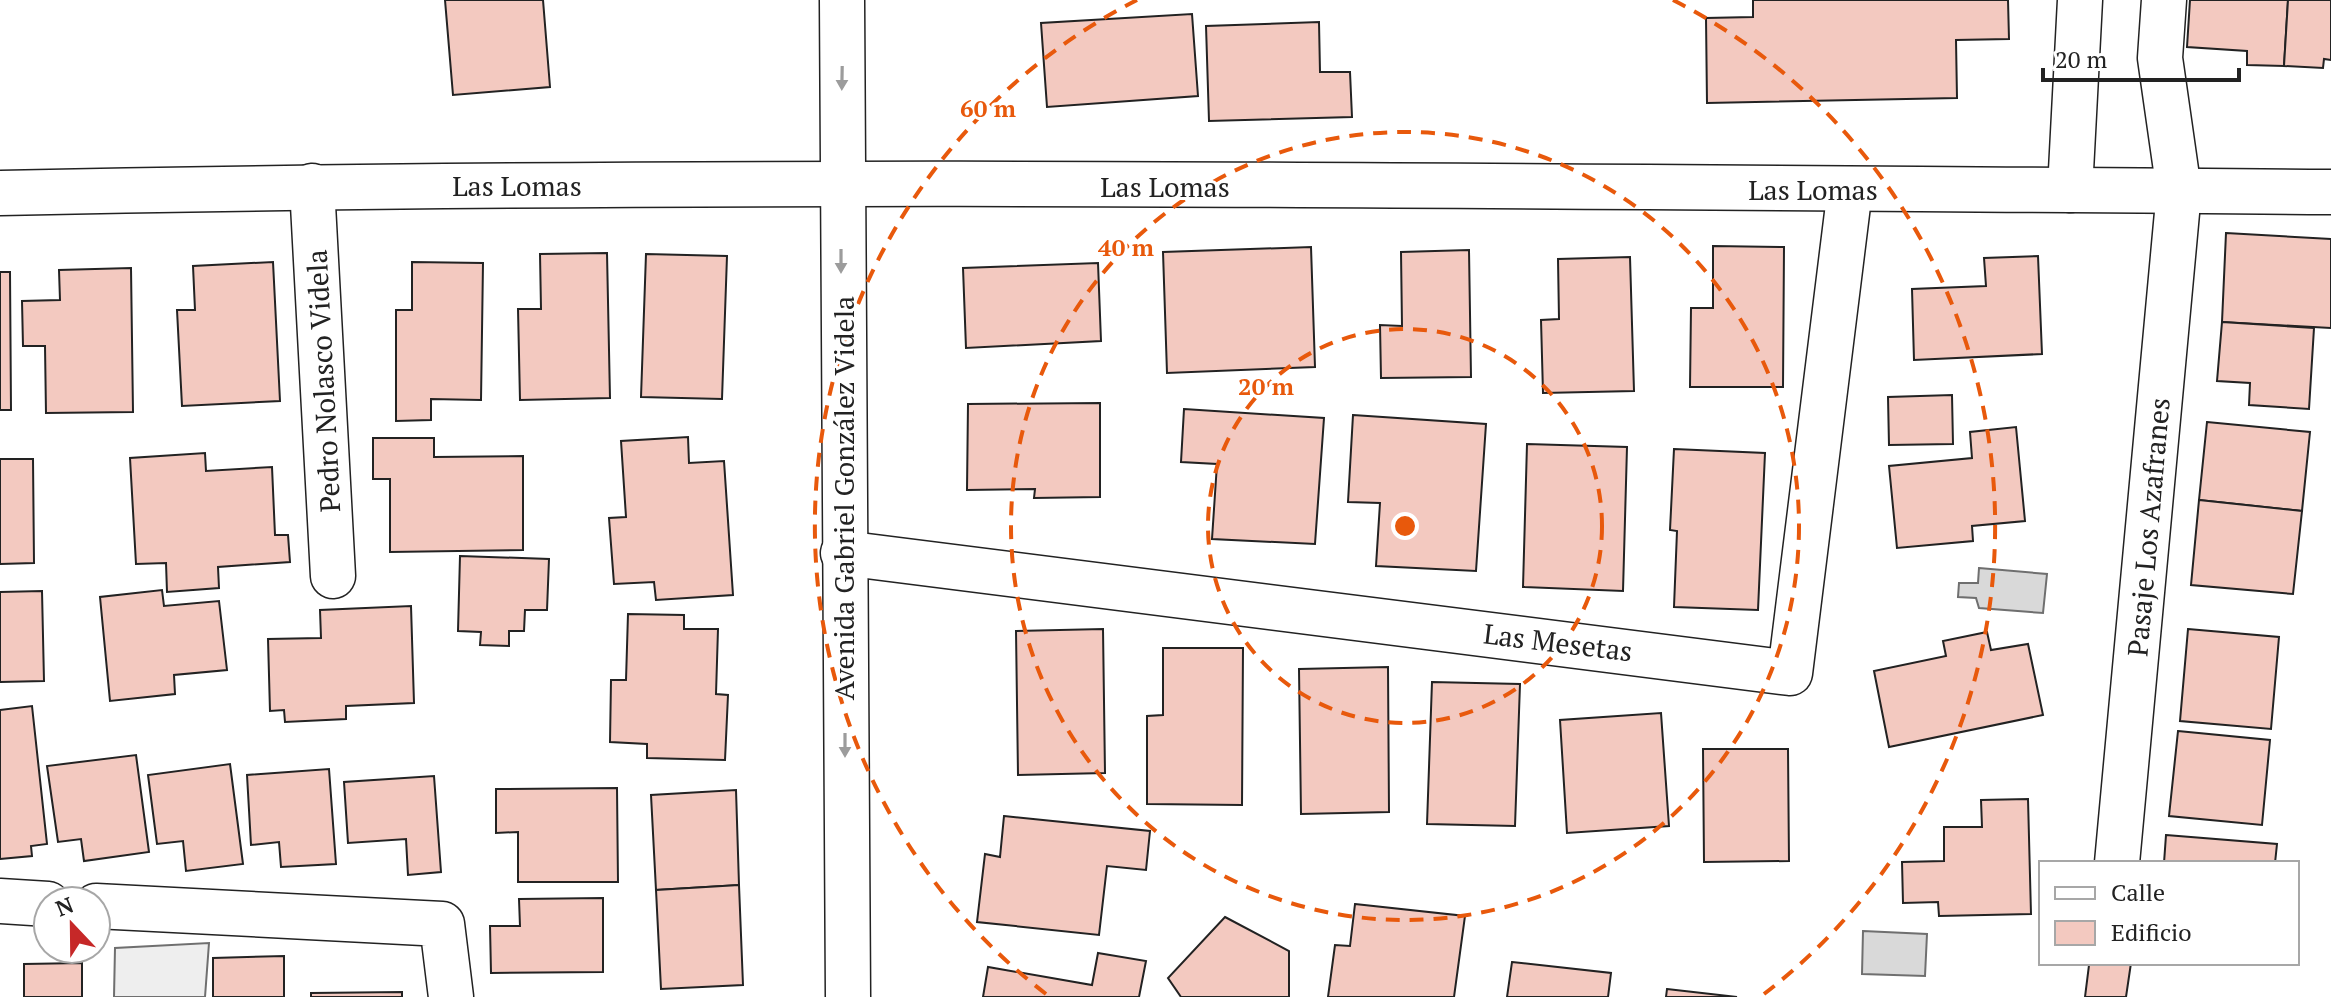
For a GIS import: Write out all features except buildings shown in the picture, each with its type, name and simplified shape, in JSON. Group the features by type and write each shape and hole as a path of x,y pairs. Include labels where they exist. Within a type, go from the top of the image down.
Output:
{"street":[{"name":"Avenida Gabriel González Videla","path":"842,0 848,997"},
{"path":"2070,190 2080,0"},
{"name":"Pasaje Los Azafranes","path":"2117,861 2179,191 2160,58 2164,0"},
{"name":"Las Lomas","path":"0,193 312,186 841,183 2331,192"},
{"name":"Pedro Nolasco Videla","path":"312,186 333,576"},
{"name":"Las Mesetas","path":"843,553 1790,673 1850,189"},
{"path":"0,901 32,903"},
{"path":"112,907 442,924 451,997"}],"shaded area":[{"path":"1979,568 2047,574 2043,613 1979,608 1976,598 1958,597 1959,583 1978,583"},
{"path":"1863,931 1927,934 1925,976 1862,974"},
{"path":"209,943 205,997 114,997 115,948"}]}
